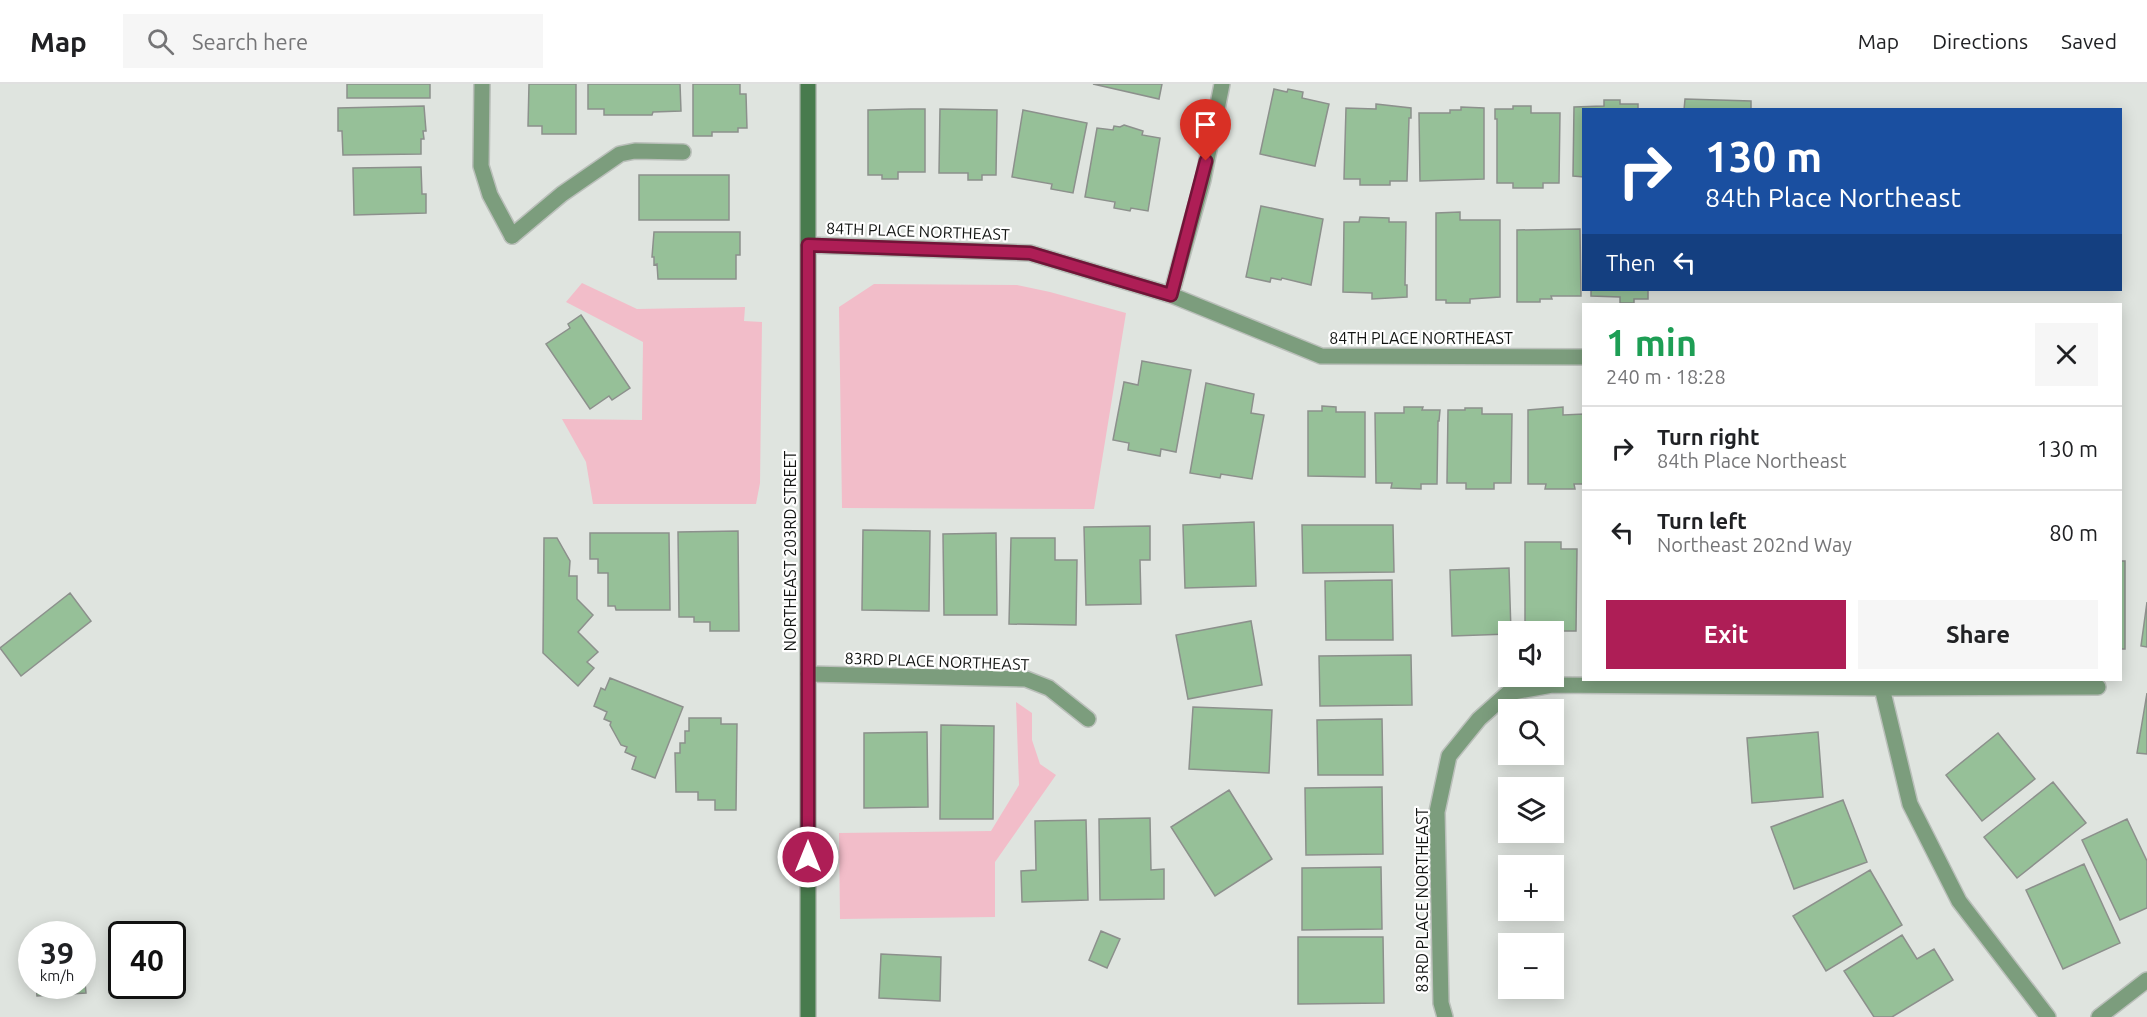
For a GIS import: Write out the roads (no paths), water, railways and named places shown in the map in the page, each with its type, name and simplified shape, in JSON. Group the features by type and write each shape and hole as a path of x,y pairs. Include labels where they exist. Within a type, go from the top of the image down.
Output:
{"street":[{"path":"482,84 481,166 490,195 512,236 562,194 620,154 635,151 683,152"},
{"name":"NORTHEAST 203RD STREET","path":"808,84 808,1017"},
{"path":"1171,295 1203,180 1222,84"},
{"name":"84TH PLACE NORTHEAST","path":"808,245 1030,253 1171,295 1321,356 1582,357"},
{"name":"83RD PLACE NORTHEAST","path":"808,674 1026,679 1049,688 1088,718"},
{"path":"1882,684 1910,804 1959,901 2048,1017"},
{"name":"83RD PLACE NORTHEAST","path":"1443,1010 1437,812 1449,756 1479,719 1508,693 1552,685 1882,684 2098,687"},
{"path":"2099,1017 2147,980"}]}
